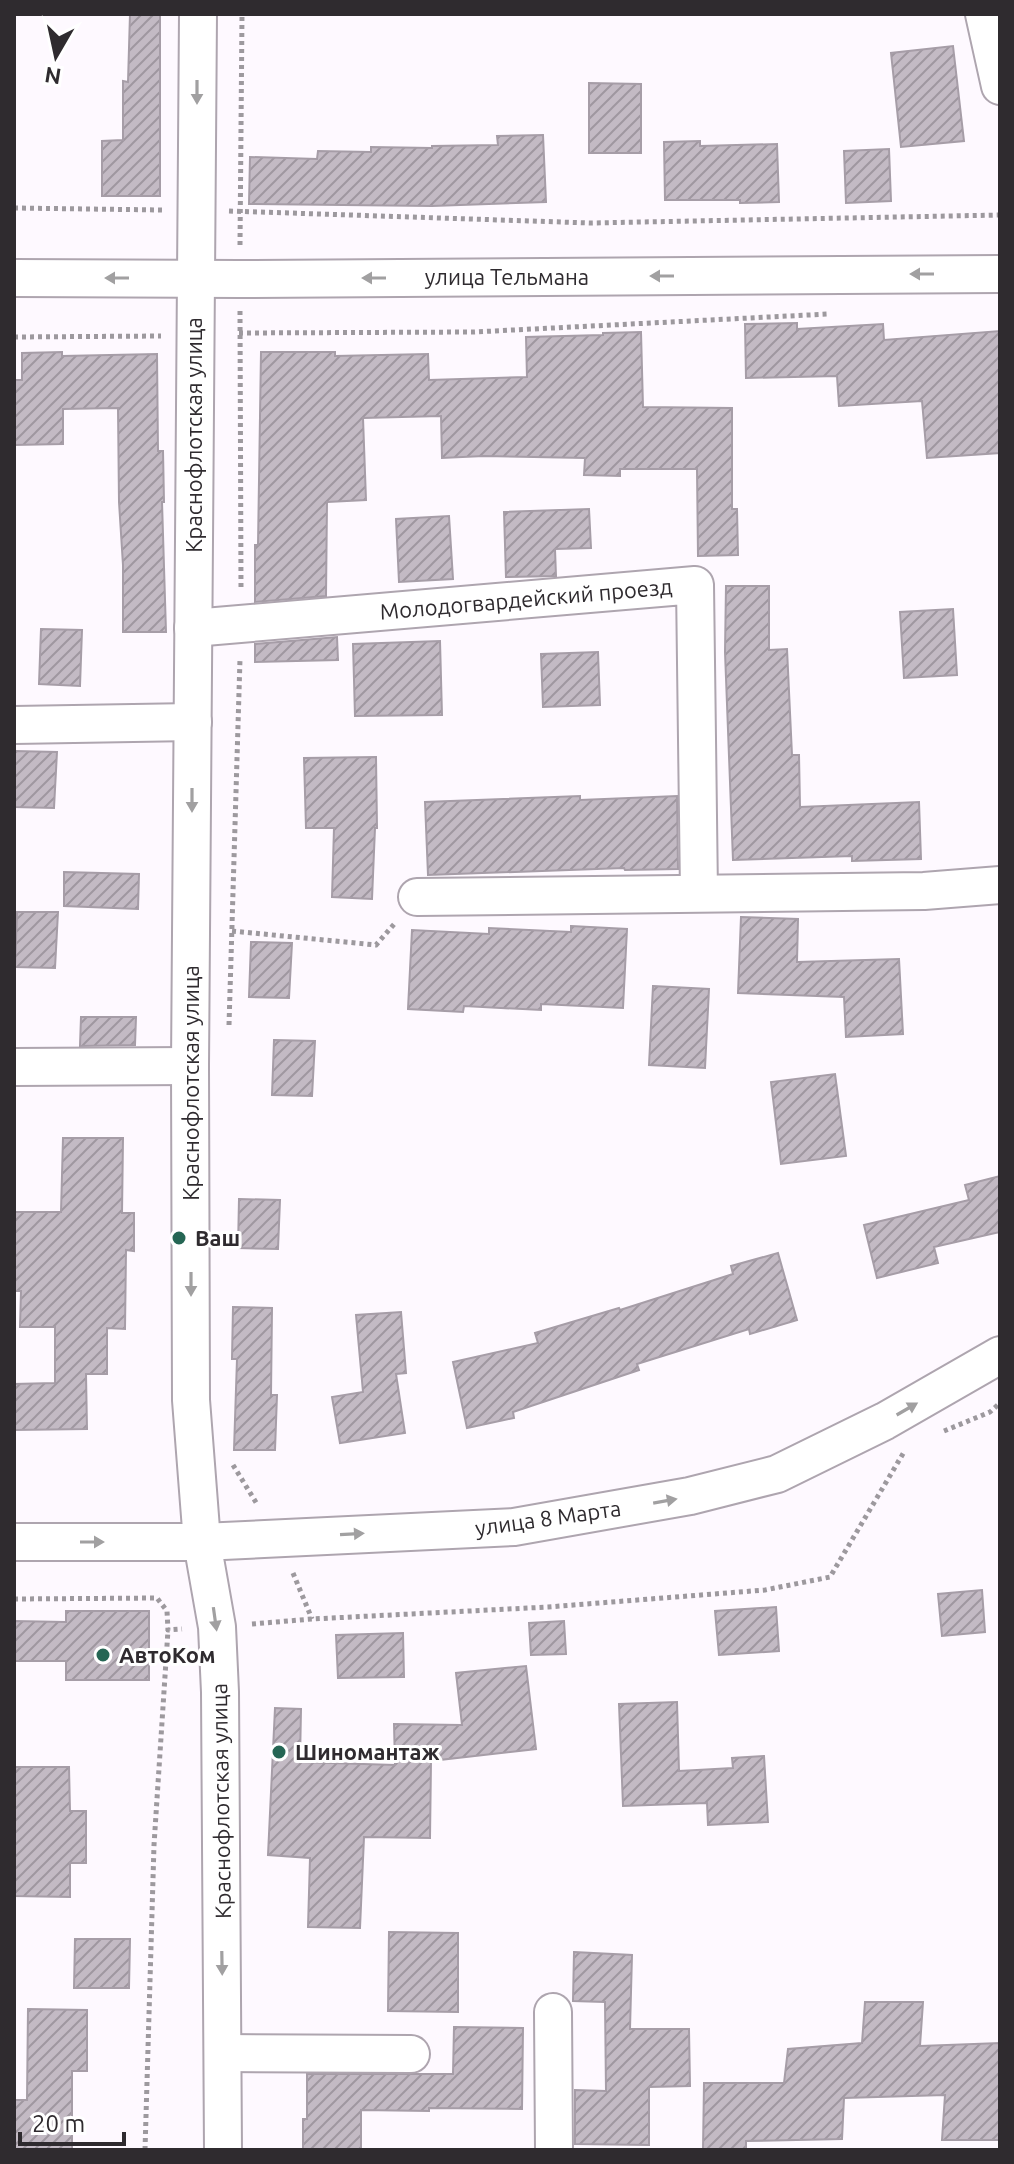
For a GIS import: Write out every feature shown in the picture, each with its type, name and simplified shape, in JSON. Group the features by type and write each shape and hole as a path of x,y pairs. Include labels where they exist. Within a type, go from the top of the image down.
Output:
{"street":[{"name":"Краснофлотская улица","path":"198,14 190,1066 191,1400 202,1542 217,1627 220,1692 223,2150"},
{"path":"984,14 1000,86"},
{"name":"улица Тельмана","path":"14,278 1000,274"},
{"name":"Молодогвардейский проезд","path":"193,628 695,585 699,893"},
{"path":"14,725 193,722"},
{"path":"417,897 924,891 1000,885"},
{"path":"14,1067 190,1066"},
{"name":"улица 8 Марта","path":"14,1542 202,1542 514,1527 705,1493 777,1474 885,1421 1000,1355"},
{"path":"553,2012 554,2150"},
{"path":"223,2053 411,2054"}],"path":[{"path":"229,1026 241,624 239,279 242,14"},
{"path":"14,208 240,211 591,223 1000,215"},
{"path":"14,337 127,337 240,332 474,332 841,313"},
{"path":"232,931 376,945 417,897"},
{"path":"935,1435 990,1412 1000,1403"},
{"path":"168,1630 548,1607 750,1591 830,1577 908,1446"},
{"path":"229,1458 279,1538 312,1619"},
{"path":"14,1599 157,1598 167,1611 154,1845 145,2150"}],"building":[{"path":"130,14 160,14 160,196 102,196 102,141 123,140 123,81 128,82"},
{"path":"953,46 964,141 901,147 891,53"},
{"path":"589,83 641,84 641,153 589,153"},
{"path":"543,135 546,202 432,206 249,204 250,157 317,159 318,151 371,152 371,147 498,145 497,136"},
{"path":"700,141 700,146 777,144 779,202 665,200 664,142"},
{"path":"889,149 891,201 846,203 844,151"},
{"path":"797,323 797,329 883,324 884,340 1000,331 1000,453 927,458 922,401 839,406 837,376 746,378 745,324"},
{"path":"641,332 643,407 732,408 732,509 737,509 738,555 698,556 697,469 620,469 620,476 584,475 585,458 442,458 441,416 363,418 366,500 327,502 326,596 255,602 261,352 335,352 335,356 428,354 429,380 527,377 526,337"},
{"path":"62,352 62,356 157,354 158,451 163,451 166,632 123,632 118,408 63,409 63,444 14,445 14,380 22,380 22,353"},
{"path":"589,509 591,548 555,549 556,576 506,577 504,512"},
{"path":"449,516 453,579 399,582 396,519"},
{"path":"726,586 769,586 769,650 787,649 792,755 799,755 800,807 919,802 921,859 852,861 852,856 733,860 725,652"},
{"path":"953,609 957,675 904,678 900,612"},
{"path":"41,629 82,630 80,686 39,684"},
{"path":"337,637 338,660 255,662 255,644"},
{"path":"440,641 442,715 355,716 353,644"},
{"path":"598,652 600,705 543,707 541,654"},
{"path":"15,751 57,752 54,808 14,807"},
{"path":"376,757 377,828 372,899 332,897 334,828 306,828 304,758"},
{"path":"580,796 580,800 677,796 678,869 428,875 425,802"},
{"path":"64,872 139,874 138,909 64,906"},
{"path":"17,912 58,912 55,968 15,967"},
{"path":"741,917 798,919 797,962 899,959 903,1034 846,1037 844,997 738,993"},
{"path":"571,926 627,929 623,1008 541,1004 541,1010 464,1006 463,1012 408,1009 412,930 489,934 489,928 571,932"},
{"path":"251,942 292,943 289,998 249,997"},
{"path":"653,986 709,989 705,1068 649,1065"},
{"path":"81,1017 136,1017 135,1045 80,1046"},
{"path":"274,1040 315,1041 312,1096 272,1095"},
{"path":"835,1074 846,1156 781,1164 771,1082"},
{"path":"63,1138 123,1138 122,1213 134,1213 134,1251 126,1250 125,1329 107,1328 107,1374 86,1374 87,1429 14,1430 14,1384 55,1383 55,1327 20,1327 21,1291 14,1291 14,1212 61,1212"},
{"path":"1000,1176 1000,1232 934,1247 938,1263 877,1278 864,1225 969,1200 965,1185"},
{"path":"239,1199 280,1200 278,1249 238,1248"},
{"path":"778,1253 797,1320 750,1334 749,1329 637,1364 639,1370 513,1412 514,1418 467,1428 453,1362 538,1343 535,1333 733,1274 731,1266"},
{"path":"233,1307 272,1308 271,1395 277,1395 275,1450 234,1450 237,1359 232,1359"},
{"path":"401,1312 406,1373 396,1374 405,1433 340,1443 332,1397 363,1392 356,1315"},
{"path":"982,1590 985,1632 942,1636 938,1594"},
{"path":"776,1607 779,1651 719,1655 715,1611"},
{"path":"66,1611 149,1611 149,1680 66,1680 66,1661 14,1661 14,1621 66,1622"},
{"path":"564,1621 566,1654 531,1655 529,1623"},
{"path":"403,1633 404,1677 338,1678 336,1635"},
{"path":"526,1666 536,1749 431,1761 430,1838 364,1837 360,1928 308,1927 310,1858 268,1855 275,1708 301,1709 300,1762 395,1765 394,1724 462,1725 456,1673"},
{"path":"677,1702 679,1771 733,1768 732,1758 764,1756 768,1822 708,1825 707,1803 623,1806 619,1704"},
{"path":"14,1767 69,1767 70,1811 86,1811 86,1863 70,1863 70,1897 14,1896"},
{"path":"389,1932 458,1933 458,2012 388,2011"},
{"path":"75,1939 130,1939 129,1988 74,1988"},
{"path":"574,1952 632,1955 630,2029 689,2029 690,2086 649,2087 649,2145 575,2144 575,2090 606,2091 605,2002 573,2001"},
{"path":"865,2002 923,2002 920,2046 1000,2043 1000,2140 942,2140 945,2095 844,2098 842,2139 746,2141 746,2150 703,2150 704,2083 784,2083 788,2049 862,2043"},
{"path":"28,2009 87,2010 87,2071 72,2071 72,2150 14,2150 14,2100 27,2100"},
{"path":"454,2027 523,2028 522,2109 361,2110 361,2150 303,2150 307,2074 453,2074"}],"place":[{"name":"Ваш","path":"179,1238"},
{"name":"АвтоКом","path":"103,1655"},
{"name":"Шиномантаж","path":"279,1752"}]}
